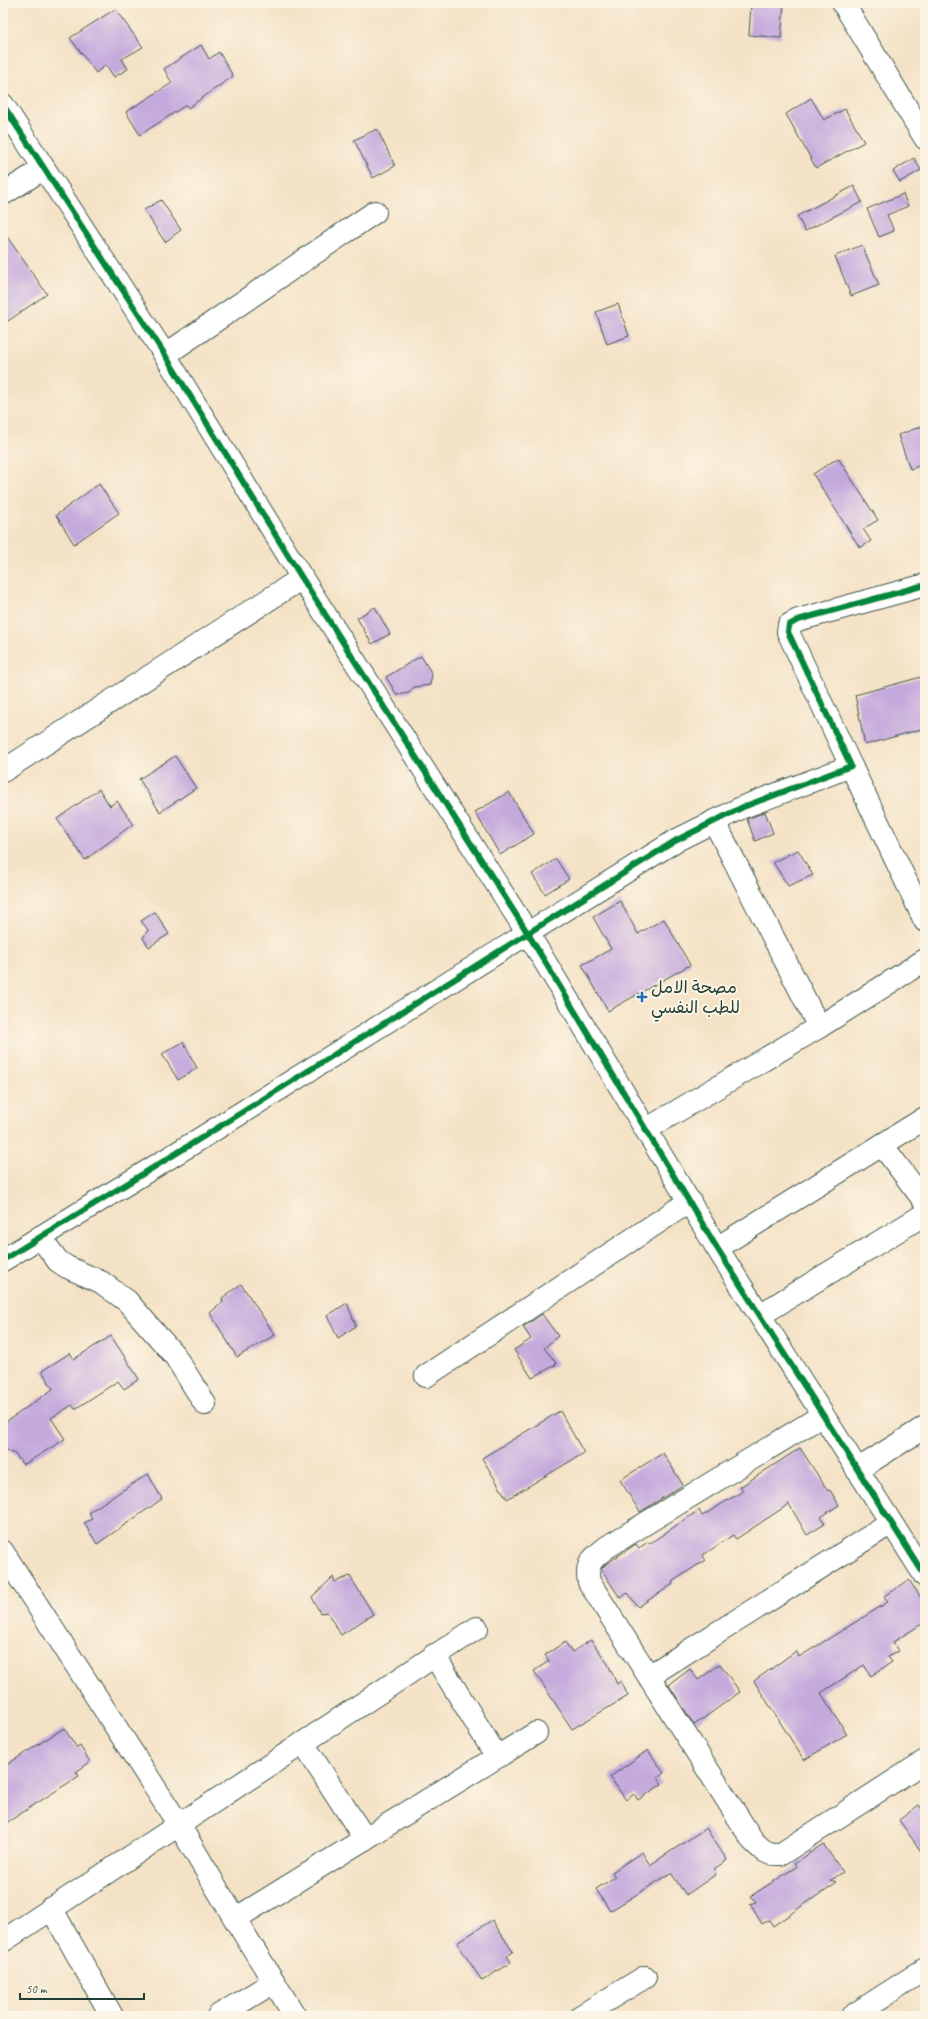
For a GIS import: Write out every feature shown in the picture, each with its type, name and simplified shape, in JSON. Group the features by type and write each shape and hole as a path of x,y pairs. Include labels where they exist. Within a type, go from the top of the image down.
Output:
{"street":[{"path":"843,3 925,138"},
{"path":"3,104 43,168 165,354 302,578 527,932 647,1128 717,1248 925,1576"},
{"path":"3,194 43,168"},
{"path":"165,354 375,212"},
{"path":"3,771 302,578"},
{"path":"925,585 798,620 790,625 788,632 925,922"},
{"path":"3,1260 198,1140 527,932 675,841 743,807 851,766"},
{"path":"714,821 819,1027"},
{"path":"647,1128 819,1027 925,960"},
{"path":"717,1248 925,1118"},
{"path":"882,1145 925,1202"},
{"path":"426,1376 690,1201"},
{"path":"760,1315 925,1214"},
{"path":"40,1237 58,1261 67,1267 101,1282 127,1301 175,1356 205,1404"},
{"path":"823,1415 607,1547 592,1558 587,1571 589,1582 753,1841 770,1855 781,1854 925,1761"},
{"path":"857,1470 925,1427"},
{"path":"649,1676 891,1523"},
{"path":"3,1552 179,1825 295,2016"},
{"path":"3,1941 477,1628"},
{"path":"434,1655 497,1757"},
{"path":"235,1919 536,1732"},
{"path":"303,1743 365,1839"},
{"path":"51,1908 112,2016"},
{"path":"852,2016 925,1969"},
{"path":"581,2016 645,1977"},
{"path":"218,2016 274,1982"}],"building":[{"path":"751,3 784,3 781,38 749,35"},
{"path":"115,9 143,47 122,59 128,69 114,77 106,65 96,73 70,38"},
{"path":"201,45 209,59 219,52 233,76 188,108 186,105 140,135 126,112 172,83 164,69"},
{"path":"811,98 824,120 845,109 864,142 816,168 786,114"},
{"path":"377,129 395,166 373,178 354,140"},
{"path":"914,158 921,170 900,182 893,171"},
{"path":"854,186 862,202 805,231 797,216"},
{"path":"903,194 908,206 887,215 894,231 879,237 867,209"},
{"path":"161,200 181,230 165,242 144,210"},
{"path":"3,231 47,294 8,321 3,314"},
{"path":"862,245 879,285 851,296 835,256"},
{"path":"618,304 629,336 607,344 596,312"},
{"path":"925,425 925,464 910,469 898,435"},
{"path":"838,458 878,520 863,529 871,541 860,548 813,474"},
{"path":"99,484 119,513 74,544 56,515"},
{"path":"375,607 390,634 372,644 357,618"},
{"path":"421,656 432,674 430,685 414,687 409,693 397,695 386,677"},
{"path":"925,676 925,728 865,745 855,695"},
{"path":"175,756 196,788 160,812 139,779"},
{"path":"99,789 110,806 117,801 133,824 85,860 57,819"},
{"path":"509,792 534,834 500,855 475,812"},
{"path":"765,812 773,833 755,841 747,819"},
{"path":"798,850 813,875 788,886 773,862"},
{"path":"556,859 569,879 545,894 532,874"},
{"path":"620,901 638,934 664,919 690,965 608,1011 582,965 611,949 593,917"},
{"path":"155,912 169,934 149,947 143,938 148,930 141,921"},
{"path":"183,1042 197,1068 178,1080 162,1054"},
{"path":"241,1284 275,1335 237,1357 210,1313 223,1302 222,1298"},
{"path":"347,1303 356,1326 338,1338 327,1316"},
{"path":"542,1314 558,1336 544,1348 557,1364 532,1378 514,1350 531,1339 523,1327"},
{"path":"111,1336 139,1379 124,1389 118,1381 75,1409 72,1405 51,1418 65,1439 23,1465 16,1455 3,1448 3,1439 6,1431 3,1424 53,1389 42,1371 70,1353 74,1359"},
{"path":"560,1411 584,1453 507,1499 482,1458"},
{"path":"800,1448 839,1505 821,1517 825,1524 807,1535 789,1504 736,1539 733,1535 703,1555 705,1560 672,1582 673,1584 638,1607 628,1593 620,1598 601,1569 606,1564 636,1544 639,1548 648,1542 649,1544 699,1510 702,1516 743,1491 740,1487"},
{"path":"663,1453 683,1485 640,1512 620,1480"},
{"path":"148,1474 162,1499 97,1544 84,1523 92,1519 89,1512"},
{"path":"350,1576 373,1614 341,1635 327,1612 320,1613 312,1597 333,1577 335,1582"},
{"path":"909,1580 925,1604 925,1622 893,1642 898,1651 888,1657 892,1662 871,1676 864,1665 821,1693 847,1734 804,1760 754,1681 796,1651 799,1657 888,1602 884,1596"},
{"path":"591,1640 608,1664 617,1684 621,1681 628,1696 572,1729 534,1671 549,1661 545,1655 565,1642 572,1652"},
{"path":"720,1664 740,1692 694,1725 669,1685 690,1669 698,1680"},
{"path":"64,1728 77,1748 80,1746 90,1762 76,1772 79,1776 3,1825 3,1767"},
{"path":"648,1750 664,1773 658,1778 662,1784 638,1800 634,1794 626,1800 610,1777"},
{"path":"919,1805 925,1813 925,1857 899,1820"},
{"path":"706,1828 727,1860 714,1869 715,1875 686,1895 671,1873 610,1911 596,1889 615,1877 612,1872 642,1852 650,1865"},
{"path":"823,1844 843,1872 831,1880 837,1882 773,1926 769,1920 762,1924 750,1904 756,1902 751,1896 796,1867 794,1864"},
{"path":"492,1920 513,1952 507,1956 511,1962 482,1981 457,1943"}],"cycle path":[{"path":"3,105 165,355 302,578 527,932 717,1248 925,1576"},
{"path":"3,1260 198,1140 675,841 743,807 851,766 788,632 789,625 798,620 925,585"}],"place":[{"name":"مصحة الامل للطب النفسي","path":"642,997"}]}
